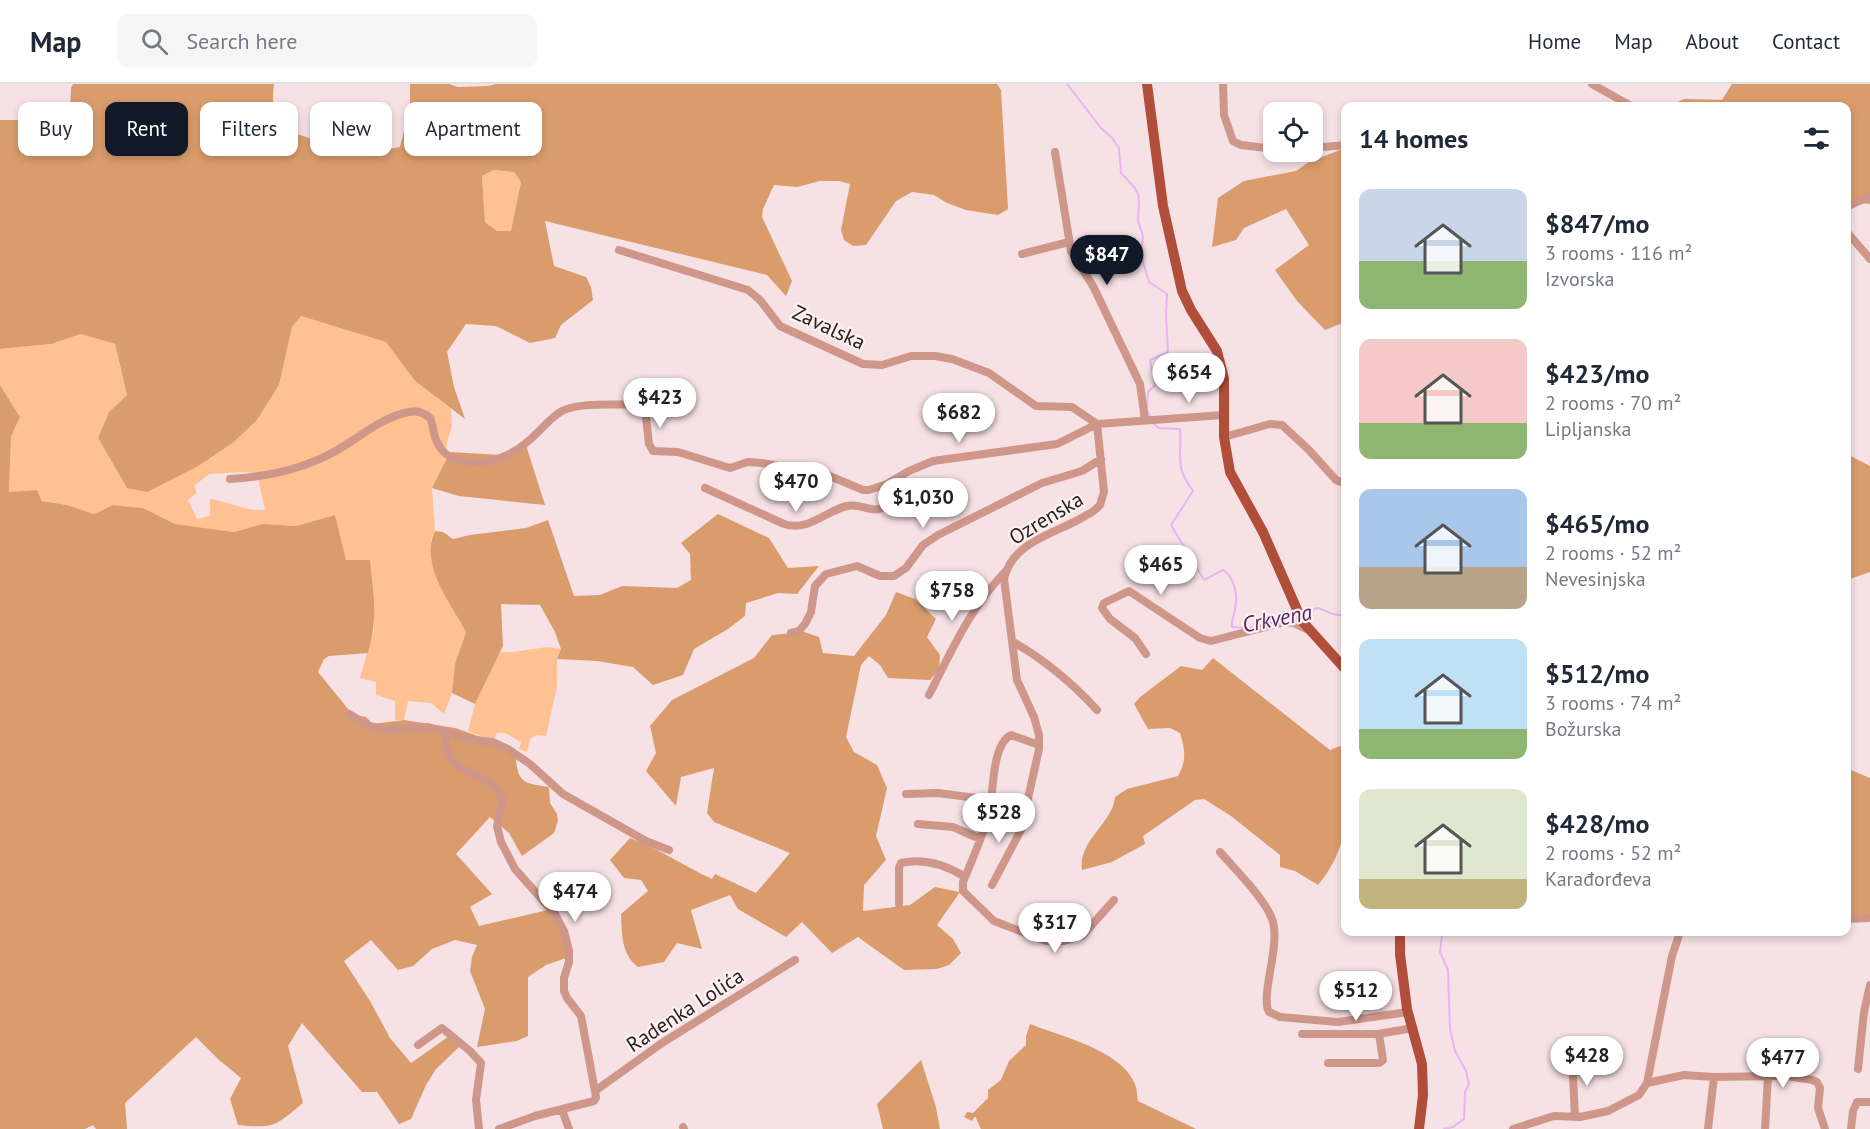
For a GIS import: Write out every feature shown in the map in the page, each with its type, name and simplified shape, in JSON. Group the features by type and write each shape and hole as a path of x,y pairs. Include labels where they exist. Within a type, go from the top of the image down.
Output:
{"main road":[{"path":"1147,84 1163,206 1182,291 1221,362 1224,379 1224,437 1230,472 1263,532 1304,625 1341,665"},
{"path":"1400,936 1400,954 1408,1012 1422,1064 1419,1129"}],"street":[{"path":"1223,84 1224,115 1233,141 1241,145 1263,148"},
{"path":"1592,84 1624,102"},
{"path":"1323,147 1341,145"},
{"path":"1055,152 1069,243 1078,263 1093,286 1140,384 1146,420"},
{"path":"1851,205 1870,196"},
{"path":"1851,237 1870,259"},
{"path":"1022,254 1069,243"},
{"name":"Zavalska","path":"619,250 748,290 760,300 780,326 863,364 876,366 911,356 952,359 989,373 1036,406 1072,408 1097,424"},
{"path":"230,479 266,476 331,454 381,424 411,411 420,412 430,418 442,451 456,460 487,462 507,457 531,440 562,411 575,407 641,404 645,408 649,444 653,451 678,452 730,468 748,462 825,474 862,490 887,484 933,461 1056,444 1097,424 1223,415"},
{"name":"Ozrenska","path":"992,885 1021,830 1039,745 1034,717 1018,686 1004,579 1008,564 1025,546 1069,526 1100,505 1104,492 1097,424"},
{"path":"1224,437 1270,424 1282,425 1336,480 1341,482"},
{"path":"791,633 799,631 805,624 811,612 815,586 826,574 857,567 880,576 894,576 906,568 923,545 938,535 1042,483 1074,475 1101,459"},
{"path":"705,488 784,524 797,526 815,522 847,506 870,510 882,509 888,503 890,492 887,484"},
{"name":"Ozrenska","path":"929,695 966,624 996,581 1006,571"},
{"path":"1146,654 1135,639 1110,619 1102,608 1104,603 1129,591 1200,638 1211,641 1285,622 1304,625"},
{"path":"1013,642 1034,653 1057,671 1098,710"},
{"path":"350,714 369,726 387,730 405,730 422,726 474,740 493,742 530,764 563,794 646,841 669,850"},
{"path":"447,732 445,740 450,758 458,766 485,780 499,791 503,801 497,826 501,842 515,869 555,914 564,931 569,951 564,991 581,1016 596,1091"},
{"path":"1039,745 1011,735 1006,738 994,768 989,812 965,877 963,891 994,921 1046,941 1064,941 1082,936 1114,900"},
{"path":"906,794 938,793 991,800"},
{"path":"918,824 953,827 980,839"},
{"path":"1220,852 1266,906 1273,920 1274,955 1266,1002 1269,1012 1280,1017 1338,1022 1408,1012"},
{"path":"899,904 901,863 939,864 965,877"},
{"path":"1851,919 1870,918"},
{"path":"1513,1129 1554,1116 1575,1116 1608,1111 1639,1095 1647,1083 1672,957 1679,936"},
{"name":"Radenka Lolića","path":"562,1110 594,1101 596,1091 662,1043 795,960"},
{"path":"1858,1069 1864,1012 1870,985"},
{"path":"418,1045 442,1028 479,1059 482,1068 476,1100 479,1129"},
{"path":"1302,1034 1379,1034 1413,1028"},
{"path":"1328,1063 1379,1063 1383,1060 1379,1034"},
{"path":"1572,1058 1575,1116"},
{"path":"1647,1083 1684,1075 1788,1076 1817,1082 1820,1088 1818,1108 1825,1129"},
{"path":"1708,1129 1714,1077"},
{"path":"1766,1129 1768,1077"},
{"path":"1851,1129 1855,1106 1860,1101 1870,1102"},
{"path":"499,1129 535,1116 562,1110 569,1129"}],"shaded area":[{"path":"73,84 274,84 273,102 200,102 200,156 298,156 298,135 310,138 310,156 392,156 392,148 400,147 404,131 404,156 542,156 542,102 410,102 410,84 449,84 458,87 496,84 997,84 1001,90 1008,209 998,215 966,210 934,195 912,192 896,201 866,245 853,246 844,240 841,230 850,184 839,181 820,181 797,187 774,185 763,209 762,217 792,281 786,296 767,275 545,221 554,266 586,277 591,287 593,300 561,325 555,338 530,343 496,326 466,324 447,352 454,387 465,419 415,381 386,342 301,316 292,327 279,385 257,420 234,442 200,465 147,492 127,488 98,438 109,412 127,395 115,344 81,334 51,344 0,349 0,120 18,120 18,156 93,156 93,102 70,102","holes":["494,170 514,172 521,182 511,231 497,231 485,222 482,176"]},
{"path":"1732,84 1870,84 1870,204 1851,202 1851,102 1678,102 1684,99 1722,100"},
{"path":"1341,150 1341,324 1325,330 1297,301 1275,270 1309,245 1286,209 1244,228 1236,240 1212,247 1218,198 1244,181 1296,171 1309,162 1323,162 1323,157"},
{"path":"494,170 514,172 521,182 511,232 497,231 485,222 482,176"},
{"path":"301,316 387,342 415,381 451,409 452,426 447,442 445,462 432,488 435,531 431,540 431,560 446,597 466,632 455,664 452,693 444,714 431,703 408,701 404,720 395,720 395,701 376,695 376,682 360,678 374,629 374,593 370,560 345,560 335,515 296,526 262,524 234,532 175,524 143,508 113,505 94,514 67,505 42,501 37,490 9,492 11,437 20,417 0,385 0,349 51,344 82,334 115,344 127,395 109,412 98,438 127,488 200,465 234,442 257,420 279,385 292,327","holes":["257,473 265,510 210,499 210,516 197,519 188,500 197,493 194,486 209,474"]},
{"path":"0,385 20,417 11,437 9,492 37,490 42,501 67,505 94,514 113,505 143,508 175,524 234,532 262,524 296,526 335,515 346,560 370,560 374,596 373,629 368,653 329,656 324,659 318,672 353,715 366,717 373,724 404,720 455,728 507,746 515,751 517,769 522,779 531,784 549,787 550,803 557,814 558,821 554,833 522,856 509,833 490,817 456,854 492,894 470,907 479,926 557,908 569,957 546,965 528,977 528,1036 517,1041 477,1047 485,1009 470,971 477,945 455,940 432,949 413,966 398,970 371,940 344,961 370,1001 390,1038 411,1063 448,1037 459,1047 436,1069 411,1119 399,1124 377,1092 362,1092 302,1023 288,1046 303,1103 274,1124 268,1126 238,1125 230,1099 241,1078 196,1037 125,1103 127,1129 96,1129 93,1125 85,1129 0,1129"},
{"path":"525,442 545,505 459,496 432,488 450,452 501,455"},
{"path":"1851,456 1870,466 1870,572 1851,579"},
{"path":"718,514 769,538 788,568 819,566 797,594 778,593 746,603 745,616 694,649 683,675 653,685 633,667 597,661 557,659 561,649 555,632 540,605 501,604 503,646 475,704 452,693 455,664 466,632 445,596 434,570 431,544 435,531 443,532 453,539 526,528 548,520 574,596 600,595 622,586 677,588 691,580 690,554 681,543"},
{"path":"896,592 915,599 936,619 927,637 940,655 939,669 930,680 888,678 880,665 869,656 861,665 846,737 854,752 877,765 887,788 876,836 886,860 864,885 863,911 910,905 935,887 960,892 937,925 953,939 961,953 949,965 937,969 904,970 858,937 832,953 802,922 786,937 738,909 730,895 691,910 702,949 677,943 664,962 638,967 625,950 621,914 648,891 641,880 624,878 610,860 630,838 712,879 715,874 756,893 790,853 714,822 707,813 714,768 681,777 676,806 646,771 656,753 650,726 672,700 754,658 772,635 804,632 819,637 823,653 854,656 886,615"},
{"path":"547,647 561,649 557,659 557,686 546,736 537,735 530,739 527,752 519,749 521,742 505,733 497,733 493,741 468,731 475,704 500,652"},
{"path":"1213,658 1330,750 1341,748 1341,842 1329,869 1318,885 1295,871 1280,867 1280,855 1231,816 1204,799 1195,800 1143,836 1145,844 1112,862 1082,870 1085,850 1108,815 1115,797 1127,789 1178,776 1183,765 1184,750 1180,733 1170,728 1148,729 1134,704 1181,666 1202,670"},
{"path":"1851,770 1870,778 1870,915 1851,916"},
{"path":"1030,1024 1088,1045 1116,1061 1127,1071 1135,1084 1138,1101 1196,1129 981,1129 975,1116 972,1121 964,1117 967,1112 973,1113 988,1098 988,1090 1001,1080 1009,1061 1026,1045"},
{"path":"921,1060 936,1107 940,1129 883,1129 877,1104"}],"waterway":[{"name":"Crkvena","path":"1067,84 1119,148 1121,173 1138,194 1138,221 1143,236 1143,262 1149,282 1167,294 1168,352 1150,360 1155,385 1148,392 1147,410 1151,418"},
{"name":"Crkvena","path":"1153,423 1159,428 1180,429 1181,468 1193,491 1171,525 1204,580 1223,570 1227,573 1235,587 1235,612 1232,627 1248,628"},
{"name":"Crkvena","path":"1303,612 1318,608 1341,615"},
{"name":"Crkvena","path":"1268,622 1294,614"},
{"name":"Crkvena","path":"1442,936 1440,952 1448,970 1450,1029 1455,1051 1466,1071 1469,1084 1465,1092 1464,1119 1453,1127 1444,1129"}]}
